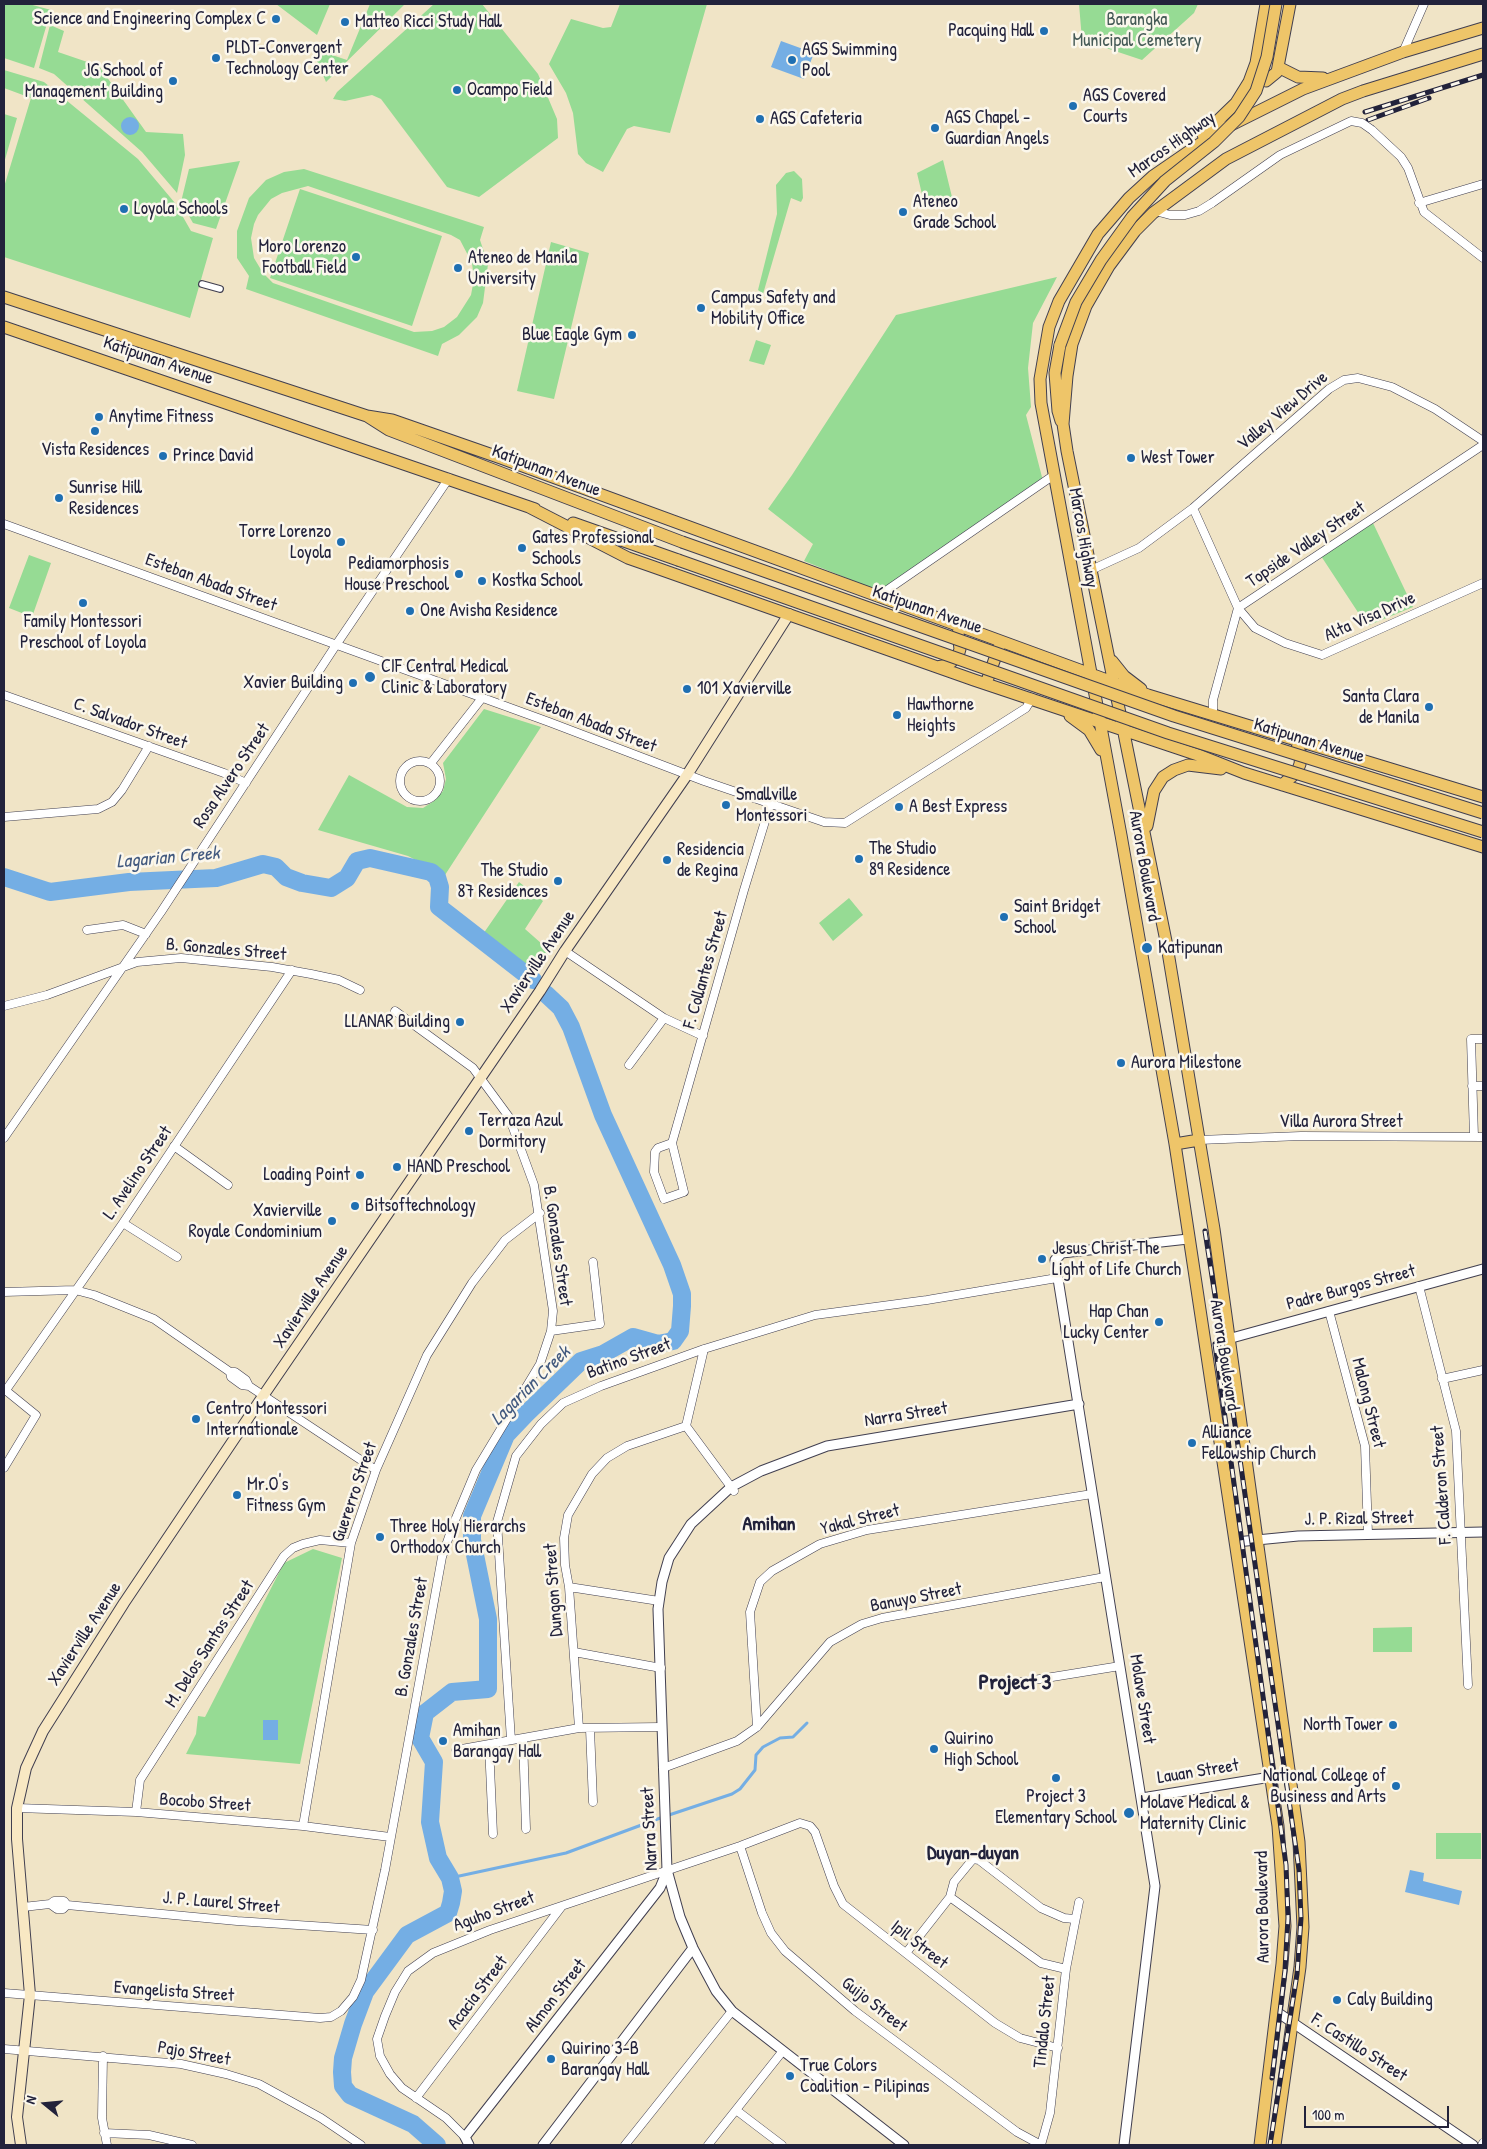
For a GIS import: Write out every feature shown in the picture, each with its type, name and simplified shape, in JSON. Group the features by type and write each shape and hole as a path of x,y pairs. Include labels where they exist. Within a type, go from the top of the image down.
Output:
{"main road":[{"path":"1177,158 1236,103 1249,82 1256,63 1266,4"},
{"path":"1063,424 1058,411 1055,373 1060,345 1076,302 1101,260 1132,217 1164,181 1214,142 1239,117 1256,91 1267,57 1276,4"},
{"path":"1256,63 1260,78 1266,81 1273,77 1278,67 1290,4"},
{"name":"Marcos Highway","path":"1099,721 1041,403 1040,379 1049,327 1059,301 1098,234 1129,198 1177,158 1252,114 1303,89 1403,52 1483,28"},
{"name":"Marcos Highway","path":"1115,684 1074,490 1063,424 1072,344 1086,306 1109,266 1135,231 1156,211 1226,159 1363,90 1483,54"},
{"path":"1278,67 1298,78 1314,79 1340,76"},
{"name":"Katipunan Avenue","path":"4,297 367,416 392,420 501,458 1115,684 1318,748 1483,797"},
{"name":"Katipunan Avenue","path":"4,326 449,478 1168,733 1483,832"},
{"name":"Katipunan Avenue","path":"367,416 389,430 682,542 1174,716 1483,813"},
{"name":"Katipunan Avenue","path":"529,506 628,558 986,684 1200,756 1244,773 1483,847"},
{"name":"Xavierville Avenue","path":"21,2145 17,2117 30,1995 22,1907 17,1808 30,1759 55,1709 263,1396 565,951 687,775 789,614"},
{"path":"937,667 948,665 954,661 960,649 958,632 951,624"},
{"path":"986,684 1000,642"},
{"path":"1109,658 1124,676 1148,695"},
{"name":"Aurora Boulevard","path":"1115,684 1123,730 1146,833 1199,1140 1299,1842 1303,1927 1275,2145"},
{"path":"1061,708 1082,724 1094,737 1107,765"},
{"path":"1200,756 1213,715"},
{"name":"Aurora Boulevard","path":"1099,721 1175,1144 1278,1826 1284,1886 1284,1936 1260,2145"},
{"path":"1282,785 1297,772 1300,764 1301,754 1290,739"},
{"path":"1312,795 1306,782 1306,774 1309,760 1318,748"},
{"path":"1146,833 1154,790 1163,777 1174,770 1199,765 1244,773"},
{"path":"1175,1144 1199,1140"}],"street":[{"path":"1403,52 1424,4"},
{"path":"1156,211 1170,216 1185,216 1199,211 1280,155 1351,121 1362,123 1372,130 1401,157 1408,168 1419,203 1424,212 1483,258"},
{"path":"1419,203 1483,184"},
{"path":"202,284 220,289"},
{"name":"Valley View Drive","path":"1091,570 1139,548 1193,508 1330,389 1344,380 1358,378 1392,387 1434,409 1483,441"},
{"name":"Topside Valley Street","path":"1213,715 1213,700 1238,608 1483,445"},
{"path":"877,597 1054,475"},
{"name":"Rosa Alvero Street","path":"4,1138 146,934 336,645 449,478"},
{"name":"Alta Visa Drive","path":"1193,508 1238,608 1255,628 1285,644 1322,655 1483,583"},
{"name":"Esteban Abada Street","path":"4,524 482,698 687,775 824,822 845,823 1026,708 1032,698"},
{"name":"C. Salvador Street","path":"4,695 149,746 246,783"},
{"path":"431,763 482,698"},
{"path":"4,817 98,809 112,802 122,790 149,746"},
{"path":"418,760 431,763 439,774 439,788 430,799 417,801 410,799 401,789 402,771 412,762 418,760"},
{"name":"F. Collantes Street","path":"672,1143 658,1148 655,1152 654,1172 664,1199 684,1192 672,1143 770,805"},
{"path":"87,930 123,925 146,934"},
{"path":"565,951 664,1018 703,1036"},
{"name":"B. Gonzales Street","path":"4,1006 47,995 152,959 181,958 292,970 339,980 360,990"},
{"name":"L. Avelino Street","path":"5,1390 123,1223 292,970"},
{"name":"B. Gonzales Street","path":"341,2011 353,1997 361,1980 373,1930 442,1557 476,1470 540,1364 551,1331 553,1311 540,1213 528,1167 509,1117 473,1068 395,1011"},
{"path":"629,1066 664,1018"},
{"path":"1474,1137 1471,1039 1483,1039"},
{"path":"1472,1086 1483,1086"},
{"name":"Villa Aurora Street","path":"1199,1140 1301,1136 1483,1137"},
{"path":"174,1146 228,1185"},
{"name":"Guererro Street","path":"303,1826 351,1543 376,1470 427,1355 472,1283 505,1240 540,1213"},
{"path":"123,1223 177,1257"},
{"name":"Molave Street","path":"1124,2145 1155,1886 1079,1404 1057,1278 1056,1260 1062,1253 1188,1239"},
{"path":"551,1331 600,1324 593,1262"},
{"name":"Padre Burgos Street","path":"1228,1339 1483,1269"},
{"name":"Batino Street","path":"511,1740 497,1522 516,1456 541,1424 563,1403 601,1386 704,1349 815,1315 918,1301 1057,1278"},
{"name":"F. Calderon Street","path":"1419,1286 1456,1431 1468,1685"},
{"path":"4,1292 75,1290 94,1295 154,1319 230,1372 235,1372 246,1380 249,1386 263,1396 376,1470"},
{"name":"Malong Street","path":"1329,1311 1365,1446 1368,1534"},
{"path":"704,1349 686,1426 730,1491"},
{"path":"1442,1379 1483,1370"},
{"path":"4,1468 36,1415 5,1390"},
{"name":"Narra Street","path":"904,2145 782,2052 732,2011 712,1984 693,1948 680,1917 667,1870 661,1727 659,1600 666,1567 678,1542 691,1524 745,1479 793,1457 827,1446 1079,1404"},
{"name":"Dungon Street","path":"579,1728 564,1538 568,1515 592,1474 607,1458 627,1446 686,1426"},
{"name":"Yakal Street","path":"757,1727 750,1612 754,1595 760,1582 772,1571 820,1544 867,1530 1092,1494"},
{"name":"J. P. Rizal Street","path":"1236,1542 1298,1536 1483,1532"},
{"name":"M. Delos Santos Street","path":"136,1812 140,1780 284,1556 303,1544 320,1540 351,1543"},
{"name":"Banuyo Street","path":"663,1768 737,1741 757,1727 830,1642 862,1624 882,1618 1105,1577"},
{"path":"569,1587 659,1600"},
{"path":"574,1652 661,1668"},
{"path":"1009,1684 1120,1666"},
{"path":"456,1750 579,1728 661,1727"},
{"path":"590,1729 593,1802"},
{"path":"523,1738 526,1829"},
{"path":"489,1745 494,1834"},
{"name":"Lauan Street","path":"1142,1798 1289,1774"},
{"name":"Bocobo Street","path":"17,1808 136,1812 303,1826 390,1837"},
{"name":"Aguho Street","path":"467,2141 446,2118 402,2088 390,2074 380,2056 378,2039 395,1992 408,1971 433,1952 490,1930 740,1846 800,1823 805,1823"},
{"name":"Ipil Street","path":"805,1823 815,1832 834,1886 843,1904 995,2023 1020,2038 1058,2048"},
{"name":"Guijo Street","path":"740,1846 762,1913 771,1933 785,1951 855,2012 1017,2132 1041,2145"},
{"path":"904,1951 950,1897 954,1882 970,1861 975,1859 1041,1908 1064,1918 1074,1918"},
{"name":"Almon Street","path":"467,2141 660,1888 667,1870"},
{"path":"950,1897 1042,1963 1066,1969"},
{"name":"J. P. Laurel Street","path":"22,1907 64,1901 67,1905 237,1921 373,1930"},
{"name":"Tindalo Street","path":"1041,2145 1050,2113 1066,1969 1074,1918 1079,1902"},
{"name":"Acacia Street","path":"416,2098 563,1906"},
{"path":"543,2145 693,1948"},
{"name":"Evangelista Street","path":"4,1993 320,2018 331,2017 341,2011"},
{"path":"625,2145 732,2011"},
{"name":"F. Castillo Street","path":"1276,2012 1473,2145"},
{"name":"Pajo Street","path":"4,2049 181,2064 226,2074 259,2084 322,2118 361,2145"},
{"path":"708,2145 782,2052"},
{"path":"103,2056 102,2118 107,2145"},
{"path":"736,2110 782,2145"},
{"path":"104,2133 149,2135 188,2144"}],"green space":[{"path":"4,4 29,4 51,10 34,68 4,58"},
{"path":"276,4 330,4 317,35"},
{"path":"370,4 405,4 326,82 314,54 324,42 330,44 326,53 347,60"},
{"path":"434,4 482,4 538,74 557,119 558,138 479,197 447,187 381,99 372,95 345,101 333,99 337,92"},
{"path":"620,4 707,4 670,133 634,126 627,129 603,172 586,163 578,154 573,113 566,93 549,64 571,19 603,28 611,27"},
{"name":"Barangka Municipal Cemetery","path":"1079,4 1198,4 1194,13 1142,60 1082,40"},
{"path":"50,25 64,31 58,52 99,66 146,132 183,134 185,155 177,193 142,152 54,74 39,68"},
{"path":"4,70 44,82 138,159 175,203 191,231 213,238 190,318 4,257 4,187 31,98 4,88"},
{"path":"4,114 17,118 4,163"},
{"path":"943,160 952,197 925,207 917,173"},
{"path":"240,161 216,229 193,223 181,202 189,169"},
{"path":"304,169 484,227 480,240 488,264 483,303 477,317 459,335 442,344 438,356 246,289 249,276 237,258 237,231 249,198 266,180 284,172","holes":["308,186 451,235 460,240 472,263 474,279 471,295 457,317 444,327 432,331 414,332 273,283 263,273 254,258 251,238 258,215 271,199 282,193"]},
{"path":"794,171 802,179 803,198 801,202 791,198 763,294 758,290 777,214 776,185 786,173"},
{"name":"Moro Lorenzo Football Field","path":"300,189 442,236 412,326 270,278"},
{"path":"551,242 589,253 554,399 517,391"},
{"path":"1057,277 1033,323 1028,368 1031,407 1026,415 1043,481 879,591 804,561 813,544 768,509 896,315"},
{"path":"756,340 771,345 764,365 749,361"},
{"path":"1373,523 1413,607 1367,626 1321,556"},
{"path":"29,555 51,563 32,617 9,608"},
{"path":"484,709 541,727 445,875 408,856 318,830 349,775 407,807 423,808 434,801 443,791 446,779 443,763"},
{"path":"519,882 543,901 525,929 550,951 533,977 481,937"},
{"path":"849,898 863,915 833,941 819,923"},
{"path":"313,1549 342,1558 300,1764 186,1754 196,1734 198,1716 205,1717 284,1563"},
{"path":"1412,1627 1412,1652 1373,1652 1373,1628"},
{"path":"1436,1833 1481,1833 1481,1859 1436,1859"}],"water":[{"name":"AGS Swimming Pool","path":"781,41 814,53 804,79 771,67"},
{"path":"130,117 136,120 139,126 136,132 130,135 124,132 121,126 124,120"},
{"path":"263,1720 278,1720 278,1740 263,1740"},
{"path":"1410,1870 1424,1873 1423,1881 1462,1891 1459,1905 1405,1892"}],"waterway":[{"name":"Lagarian Creek","path":"4,877 50,892 129,882 216,878 263,864 276,867 286,877 302,883 331,888 347,878 357,861 370,858 431,872 437,877 440,887 439,907 533,980"},
{"name":"Lagarian Creek","path":"437,2145 413,2124 350,2095 343,2086 342,2072 343,2058 365,1992 407,1935 448,1913 451,1903 453,1891 450,1878 438,1858 430,1822 434,1762 420,1738 425,1713 452,1692 488,1689 488,1619 472,1540 472,1516 506,1435 581,1361 603,1354 633,1337 658,1344 673,1341 680,1331 682,1294 672,1265 603,1115 571,1027 561,1008 546,994"},
{"path":"666,1816 732,1794 740,1789 755,1770 756,1755 763,1747 780,1738 793,1737 807,1723"},
{"path":"450,1878 566,1853 663,1817"}],"railway":[{"path":"1365,112 1483,75"},
{"path":"1368,120 1429,98"},
{"path":"1205,1231 1299,1870 1301,1918 1297,1974 1270,2145"},
{"path":"1215,1344 1286,1865 1288,1918 1285,1970 1272,2078"}],"place":[{"name":"Science and Engineering Complex C","path":"276,19"},
{"name":"Matteo Ricci Study Hall","path":"345,22"},
{"name":"Pacquing Hall","path":"1044,31"},
{"name":"PLDT-Convergent Technology Center","path":"216,58"},
{"name":"AGS Swimming Pool","path":"792,60"},
{"name":"JG School of Management Building","path":"173,81"},
{"name":"Ocampo Field","path":"457,90"},
{"name":"AGS Covered Courts","path":"1073,106"},
{"name":"AGS Cafeteria","path":"760,119"},
{"name":"AGS Chapel - Guardian Angels","path":"935,128"},
{"name":"Loyola Schools","path":"124,209"},
{"name":"Ateneo Grade School","path":"903,212"},
{"name":"Moro Lorenzo Football Field","path":"356,257"},
{"name":"Ateneo de Manila University","path":"458,268"},
{"name":"Campus Safety and Mobility Office","path":"701,308"},
{"name":"Blue Eagle Gym","path":"632,335"},
{"name":"Anytime Fitness","path":"99,417"},
{"name":"Vista Residences","path":"95,431"},
{"name":"Prince David","path":"163,456"},
{"name":"West Tower","path":"1131,458"},
{"name":"Sunrise Hill Residences","path":"59,498"},
{"name":"Torre Lorenzo Loyola","path":"341,542"},
{"name":"Gates Professional Schools","path":"522,548"},
{"name":"Pediamorphosis House Preschool","path":"459,574"},
{"name":"Kostka School","path":"482,581"},
{"name":"Family Montessori Preschool of Loyola","path":"83,603"},
{"name":"One Avisha Residence","path":"410,611"},
{"name":"CIF Central Medical Clinic & Laboratory","path":"370,677"},
{"name":"Xavier Building","path":"353,683"},
{"name":"101 Xavierville","path":"687,689"},
{"name":"Santa Clara de Manila","path":"1429,707"},
{"name":"Hawthorne Heights","path":"897,715"},
{"name":"Smallville Montessori","path":"726,805"},
{"name":"A Best Express","path":"899,807"},
{"name":"The Studio 89 Residence","path":"859,859"},
{"name":"Residencia de Regina","path":"667,860"},
{"name":"The Studio 87 Residences","path":"558,881"},
{"name":"Saint Bridget School","path":"1004,917"},
{"name":"Katipunan","path":"1147,948"},
{"name":"LLANAR Building","path":"460,1022"},
{"name":"Aurora Milestone","path":"1121,1063"},
{"name":"Terraza Azul Dormitory","path":"469,1131"},
{"name":"HAND Preschool","path":"397,1167"},
{"name":"Loading Point","path":"360,1175"},
{"name":"Bitsoftechnology","path":"355,1206"},
{"name":"Xavierville Royale Condominium","path":"332,1221"},
{"name":"Jesus Christ The Light of Life Church","path":"1042,1259"},
{"name":"Hap Chan Lucky Center","path":"1159,1322"},
{"name":"Centro Montessori Internationale","path":"196,1419"},
{"name":"Alliance Fellowship Church","path":"1192,1443"},
{"name":"Mr.O's Fitness Gym","path":"237,1495"},
{"name":"Three Holy Hierarchs Orthodox Church","path":"380,1537"},
{"name":"North Tower","path":"1393,1725"},
{"name":"Amihan Barangay Hall","path":"443,1741"},
{"name":"Quirino High School","path":"934,1749"},
{"name":"Project 3 Elementary School","path":"1056,1778"},
{"name":"National College of Business and Arts","path":"1396,1786"},
{"name":"Molave Medical & Maternity Clinic","path":"1129,1813"},
{"name":"Caly Building","path":"1337,2000"},
{"name":"Quirino 3-B Barangay Hall","path":"551,2059"},
{"name":"True Colors Coalition - Pilipinas","path":"790,2076"}],"district":[{"name":"Amihan","path":"769,1525"},
{"name":"Project 3","path":"1015,1683"},
{"name":"Duyan-duyan","path":"973,1854"}]}
